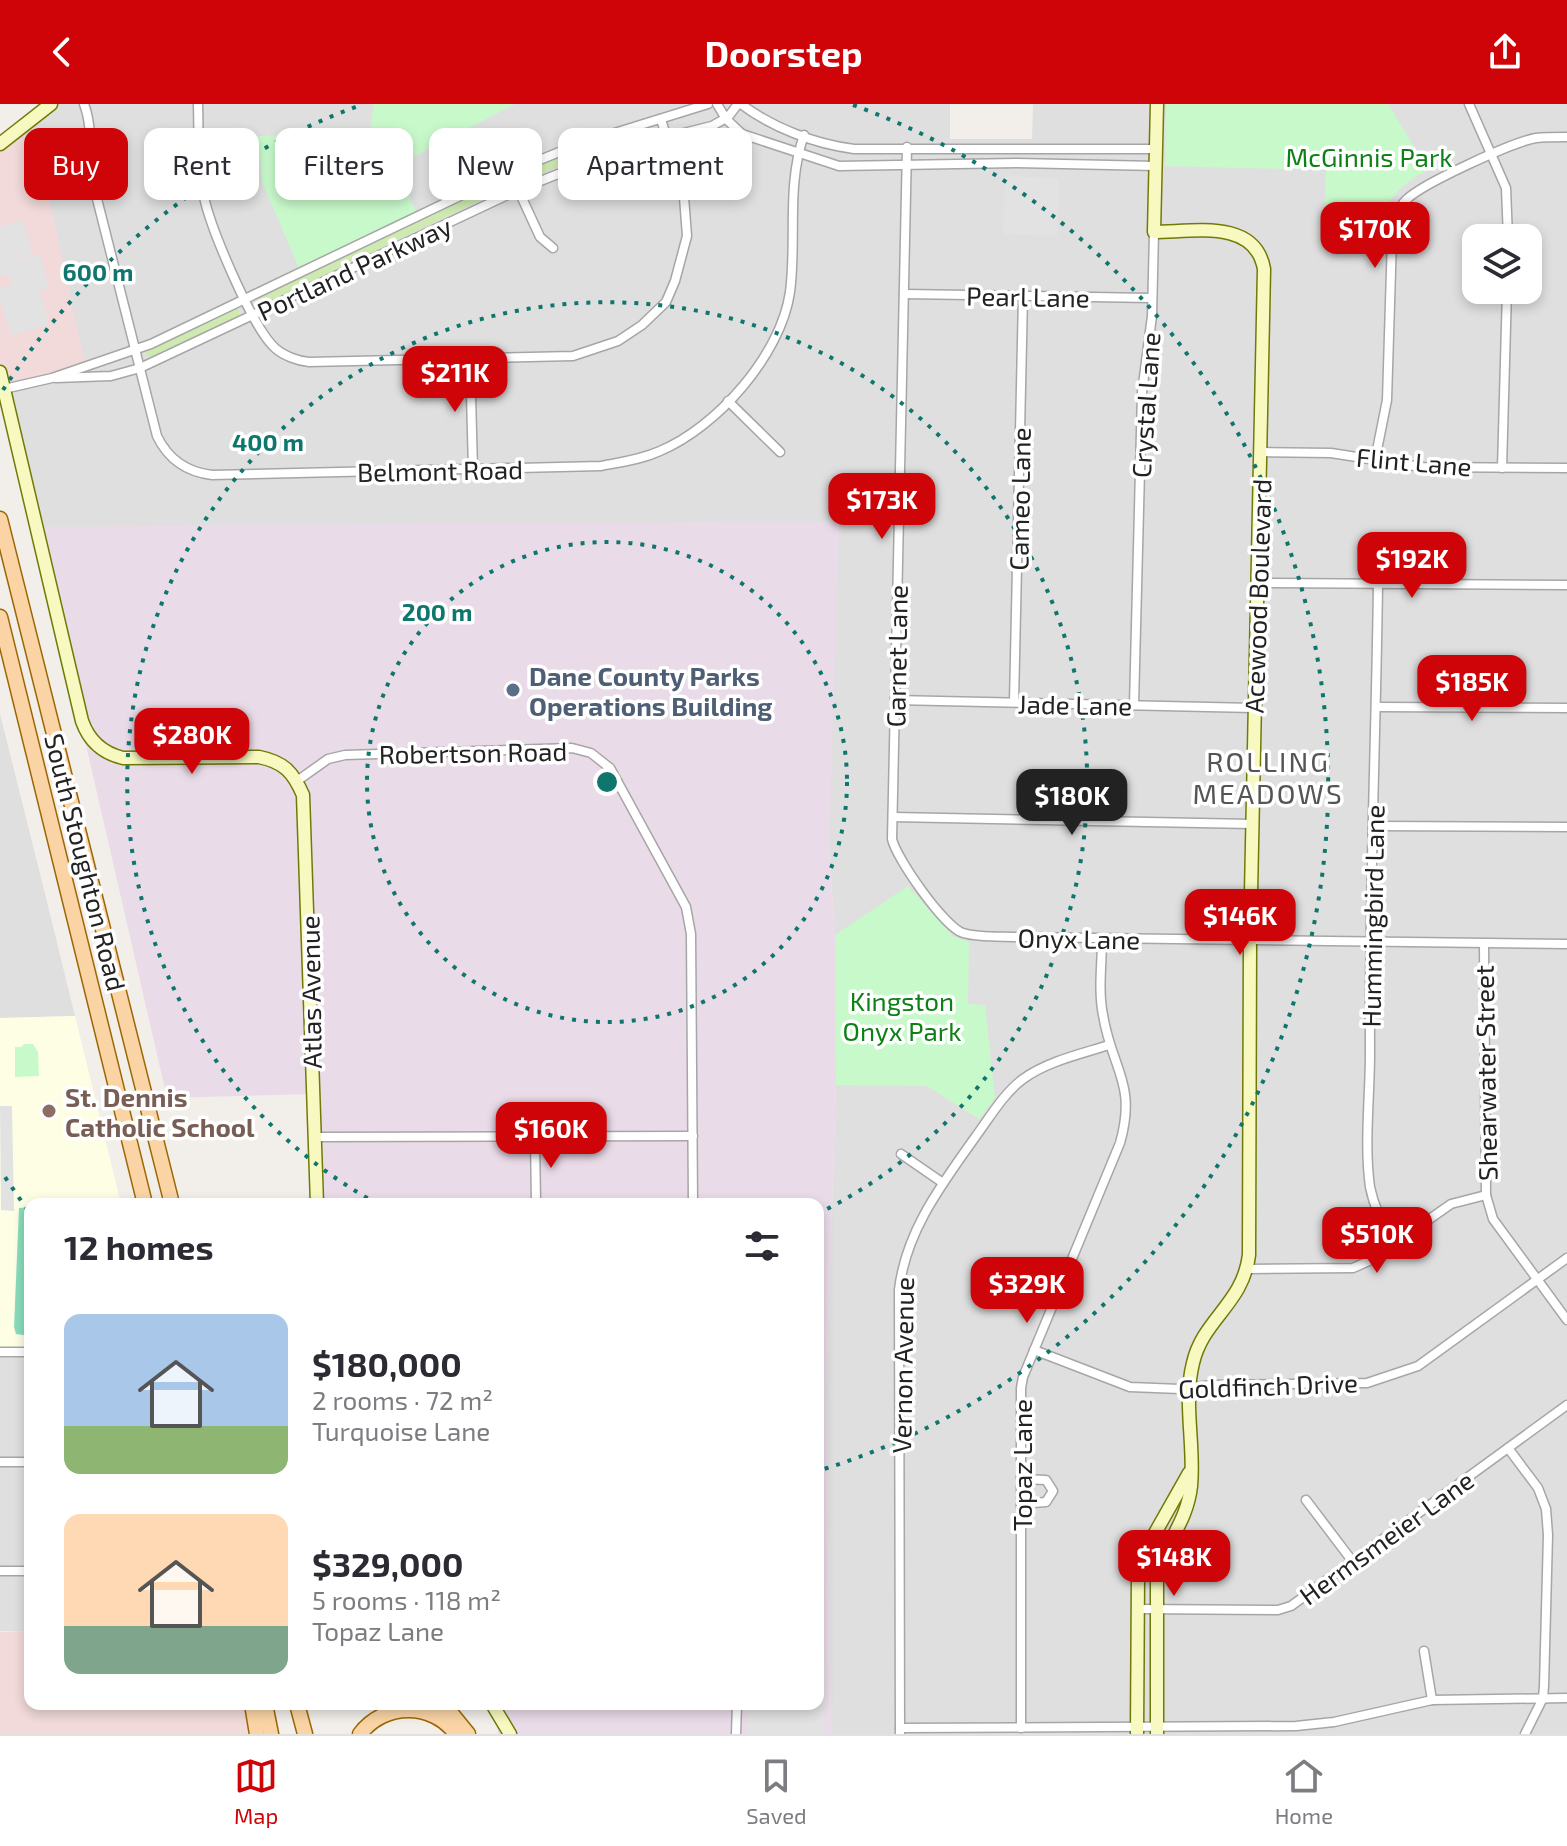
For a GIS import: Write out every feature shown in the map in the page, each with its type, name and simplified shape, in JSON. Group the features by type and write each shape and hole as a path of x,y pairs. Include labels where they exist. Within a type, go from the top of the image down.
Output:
{"main road":[{"name":"South Stoughton Road","path":"0,519 170,1198"},
{"name":"South Stoughton Road","path":"0,617 144,1198"},
{"path":"40,780 64,774"},
{"path":"253,1710 257,1734"},
{"path":"266,1710 271,1734"},
{"path":"299,1710 305,1734"},
{"path":"360,1734 378,1718 404,1710"},
{"path":"412,1710 434,1714 456,1734"},
{"path":"447,1710 468,1734"}],"street":[{"path":"32,117 38,104"},
{"path":"0,144 51,104"},
{"name":"Belmont Road","path":"84,104 91,172 160,442 173,459 195,472 212,475 601,466 636,460 688,437 750,377 768,353 785,314 792,271 797,153 804,135"},
{"path":"198,104 200,174 204,199 218,238 253,316 276,349 303,362 573,356 593,351 630,333 666,302 684,252 688,227 684,200"},
{"name":"Portland Parkway","path":"542,159 579,144 708,104"},
{"path":"717,104 726,119 742,134 839,166 1017,163 1156,166"},
{"path":"726,119 740,104 764,120 854,149 1157,149"},
{"name":"Crystal Lane","path":"1134,705 1142,392 1152,298 1157,104"},
{"path":"1469,104 1506,188 1507,224"},
{"path":"661,119 664,128"},
{"name":"Portland Parkway","path":"704,128 726,119"},
{"path":"1375,460 1387,400 1394,223 1408,198 1426,186 1533,139 1567,137"},
{"name":"Garnet Lane","path":"907,147 892,839 896,855 938,910"},
{"path":"1017,147 1017,163"},
{"name":"Portland Parkway","path":"52,378 135,351 452,200"},
{"name":"Portland Parkway","path":"4,389 52,378 111,376 140,368 497,200"},
{"path":"523,200 540,237 553,248"},
{"name":"Acewood Boulevard","path":"1154,232 1241,234 1253,244 1262,258 1264,269 1250,941 1247,1269 1240,1289 1201,1339 1193,1363 1190,1387 1191,1485 1182,1522 1158,1569 1157,1731"},
{"name":"Pearl Lane","path":"904,294 1152,298"},
{"name":"Cameo Lane","path":"1014,702 1023,296"},
{"path":"1502,468 1507,304"},
{"path":"470,359 473,469"},
{"path":"0,372 82,721 92,741 105,752 123,758 259,757 278,761 291,770 297,781"},
{"path":"728,401 780,452"},
{"name":"Flint Lane","path":"1261,452 1331,453 1421,467 1567,468"},
{"path":"1258,583 1567,585"},
{"name":"Hummingbird Lane","path":"1378,584 1369,943 1370,1184 1382,1223 1395,1242"},
{"name":"Jade Lane","path":"895,700 1254,708"},
{"path":"1377,707 1567,708"},
{"name":"Robertson Road","path":"297,781 328,759 345,755 572,748 585,750 608,765 682,897 689,919 693,1198"},
{"name":"Atlas Avenue","path":"297,781 305,808 317,1198"},
{"path":"893,817 1252,824"},
{"path":"1374,826 1567,827"},
{"name":"Onyx Lane","path":"938,910 950,925 964,934 1102,939 1567,944"},
{"name":"Topaz Lane","path":"1021,1728 1021,1388 1120,1143 1128,1109 1125,1084 1109,1045 1101,997 1102,939"},
{"name":"Shearwater Street","path":"1484,944 1486,1195 1493,1219 1567,1320"},
{"name":"Vernon Avenue","path":"900,1731 899,1290 904,1264 917,1225 943,1183 994,1111 1024,1078 1046,1066 1109,1045"},
{"path":"535,1136 536,1198"},
{"path":"314,1137 693,1136"},
{"path":"901,1154 943,1183"},
{"path":"1247,1269 1353,1268 1365,1264 1451,1204 1486,1195"},
{"name":"Goldfinch Drive","path":"1034,1350 1118,1384 1146,1389 1211,1385 1347,1385 1394,1376 1418,1366 1567,1258"},
{"path":"0,1352 24,1352"},
{"name":"Hermsmeier Lane","path":"1137,1609 1278,1610 1291,1606 1567,1405"},
{"path":"1508,1448 1538,1488 1546,1509 1546,1663 1543,1698 1525,1734"},
{"path":"0,1462 24,1462"},
{"name":"Acewood Boulevard","path":"1137,1731 1138,1574 1141,1561 1191,1470"},
{"path":"1021,1479 1046,1480 1053,1491 1046,1502 1021,1504"},
{"path":"1306,1500 1353,1562"},
{"path":"0,1571 24,1571"},
{"path":"1424,1651 1432,1700"},
{"path":"900,1731 1021,1728 1157,1731 1309,1725 1432,1700 1567,1698"},
{"path":"496,1710 510,1734"},
{"path":"736,1734 737,1710"}],"shaded area":[{"name":"ROLLING MEADOWS","path":"38,104 950,104 950,139 1032,139 1033,104 1567,104 1567,1734 831,1734 826,1389 836,1085 835,935 829,849 36,527 4,389 24,195 24,200 128,200 128,128 31,128"},
{"path":"32,117 34,128 24,128 24,200 50,200 86,370 4,389 0,372 0,144"},
{"path":"1005,176 1059,178 1057,236 1003,234"},
{"path":"23,220 33,254 8,261 40,254 49,288 40,290 49,325 11,335 0,298 0,288 12,284 9,274 0,276 0,226"},
{"path":"839,521 829,849 835,935 836,1085 826,1389 831,1734 498,1734 496,1710 824,1710 824,1198 317,1198 312,1094 167,1098 36,527"},
{"path":"0,714 47,902 75,1016 0,1018"},
{"name":"St. Dennis Catholic School","path":"75,1016 120,1198 24,1198 24,1352 0,1352 0,1018"},
{"path":"0,1106 12,1106 14,1211 1,1210"},
{"path":"24,1357 24,1631 0,1631 0,1358"},
{"path":"24,1631 24,1710 247,1710 253,1734 0,1734 0,1632"},
{"path":"825,1654 824,1734 748,1734 748,1710 824,1710"}],"green space":[{"path":"374,104 515,104 469,128 429,128 429,149 413,157 413,128 370,128"},
{"name":"McGinnis Park","path":"1166,104 1388,104 1428,170 1398,191 1380,221 1324,219 1326,170 1165,166"},
{"path":"275,135 275,200 410,200 417,213 300,270 262,182 259,136"},
{"path":"558,157 558,167 542,173 542,163"},
{"path":"462,200 481,200 264,304 258,302 260,296"},
{"path":"234,308 239,310 239,316 151,357 146,355 147,350"},
{"name":"Kingston Onyx Park","path":"908,886 953,936 969,942 968,1004 985,1005 995,1098 979,1119 927,1086 836,1085 835,935"},
{"path":"33,1044 38,1052 39,1076 15,1077 15,1047"},
{"path":"19,1208 24,1208 24,1335 16,1334 14,1327"}],"place":[{"name":"Dane County Parks Operations Building","path":"513,690"},
{"name":"St. Dennis Catholic School","path":"49,1111"}],"district":[{"name":"ROLLING MEADOWS","path":"1268,777"}]}
